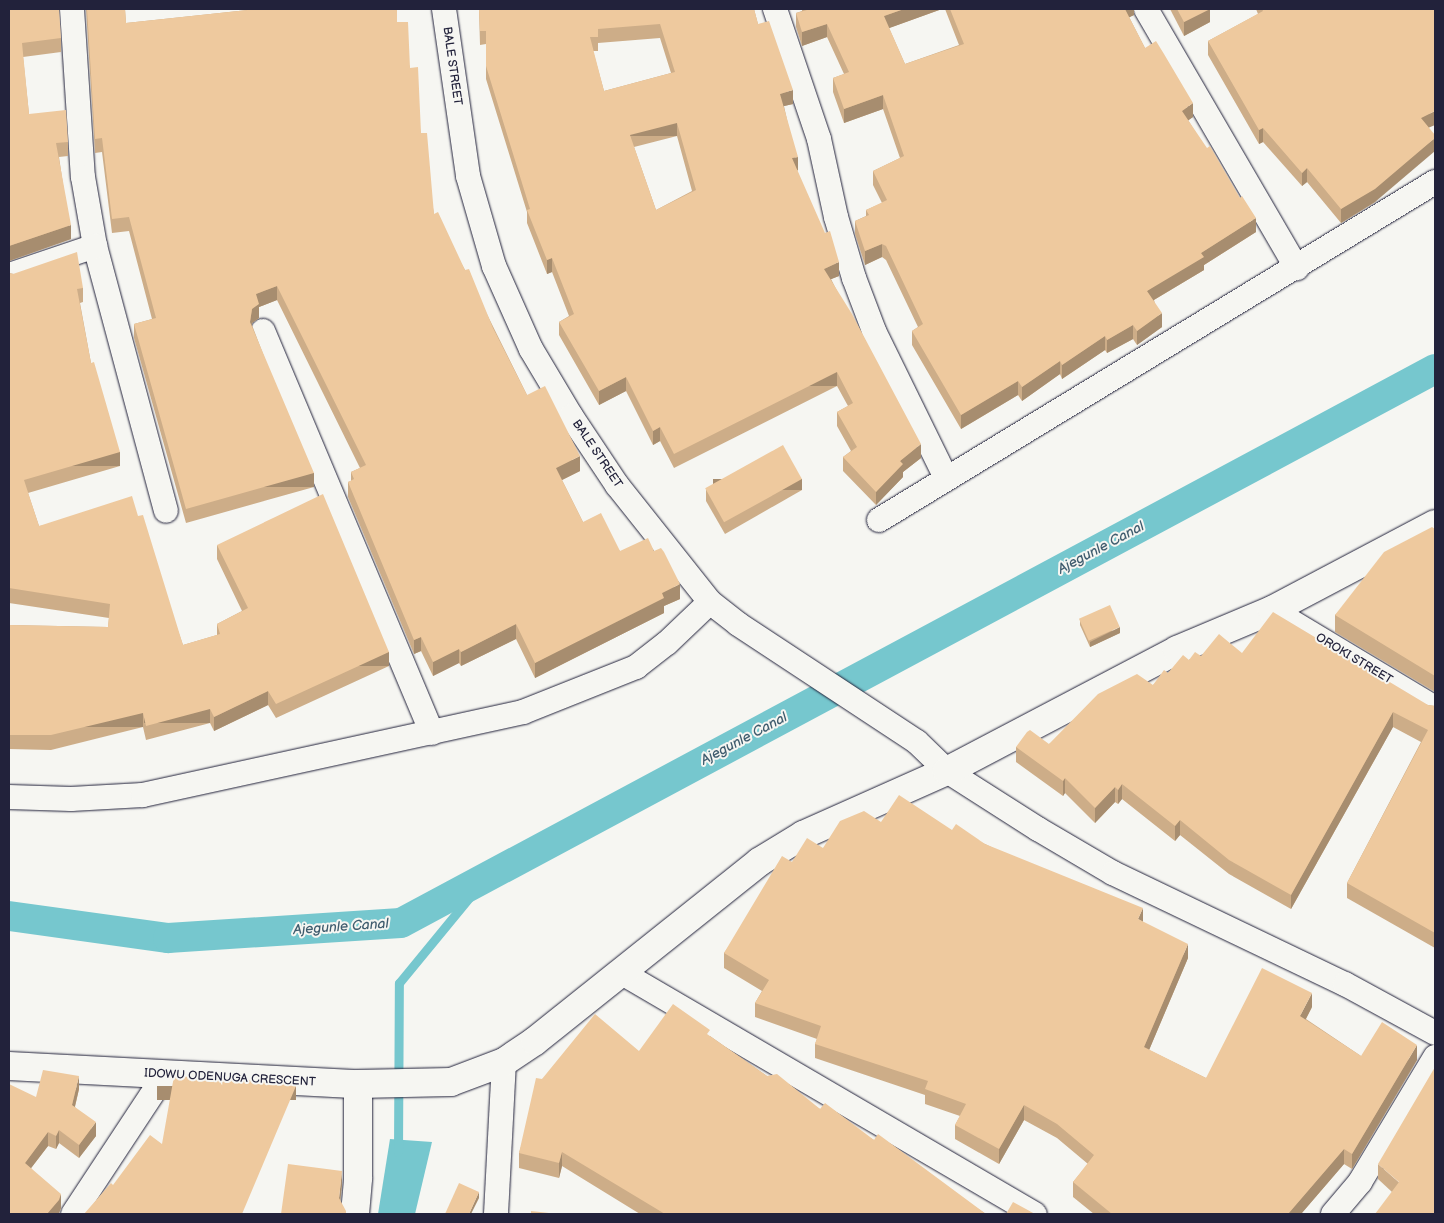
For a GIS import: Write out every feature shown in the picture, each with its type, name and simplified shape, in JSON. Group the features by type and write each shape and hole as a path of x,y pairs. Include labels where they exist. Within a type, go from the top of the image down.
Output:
{"street":[{"path":"72,9 83,177 95,246 166,511"},
{"name":"BALE STREET","path":"444,9 468,176 494,266 531,349 571,416 617,484 710,602 738,624 917,742 948,771 1113,873 1345,984 1435,1032"},
{"path":"775,9 819,139 836,217 854,278 874,331 946,478"},
{"path":"1146,9 1297,268"},
{"path":"879,520 1297,268 1435,182"},
{"path":"9,275 95,246"},
{"path":"263,331 432,733"},
{"name":"IDOWU ODENUGA CRESCENT","path":"9,1066 164,1076 391,1084 451,1082 504,1062 564,1020 759,862 795,840 948,771 1177,650 1272,610 1435,524"},
{"path":"9,797 70,799 143,795 523,712 636,667 668,643 710,602"},
{"name":"OROKI STREET","path":"1272,610 1435,708"},
{"path":"622,973 1019,1210"},
{"path":"1333,1214 1360,1182 1435,1058"},
{"path":"496,1214 504,1062"},
{"path":"73,1214 164,1076"},
{"path":"355,1214 358,1178 358,1084"}],"water":[{"path":"390,1139 432,1142 415,1214 378,1214"}],"building":[{"path":"9,9 59,9 61,38 22,43 29,114 66,110 68,142 56,143 71,225 9,246"},
{"path":"87,9 125,9 126,23 257,9 397,9 397,22 408,22 410,68 418,67 421,133 427,133 434,214 438,212 465,270 469,269 493,328 527,395 545,386 580,456 556,468 583,522 601,513 620,551 648,538 654,551 661,548 664,552 680,584 662,593 664,598 535,663 516,624 461,652 459,649 433,662 421,637 414,640 348,482 354,479 351,472 366,465 277,286 256,294 259,304 252,309 250,322 314,473 186,509 134,324 156,318 129,217 112,219 102,138 95,139"},
{"path":"479,9 754,9 758,24 769,21 793,90 780,94 798,157 792,158 825,233 830,231 839,262 824,269 852,314 921,444 900,461 903,464 876,492 843,457 857,447 837,412 853,403 837,372 674,454 660,427 653,431 626,377 599,391 559,322 574,314 552,258 547,260 527,210 530,209 486,66 486,31 480,31","holes":["660,24 675,72 604,91 590,37 598,37 598,29","677,123 696,190 656,210 630,135"]},
{"path":"806,9 904,9 884,16 905,64 964,44 950,9 1125,9 1145,48 1156,41 1193,103 1182,111 1207,148 1210,146 1240,198 1242,196 1256,218 1201,253 1204,257 1147,291 1162,313 1137,331 1133,325 1107,340 1105,336 1062,365 1060,361 1022,387 1018,381 961,415 912,331 923,324 886,246 882,244 865,251 855,221 869,215 866,210 887,200 873,171 904,156 883,95 844,109 833,78 849,72 827,24 802,32 796,13"},
{"path":"1177,9 1210,9 1184,22"},
{"path":"1262,9 1435,9 1435,111 1421,118 1435,135 1435,138 1375,189 1341,209 1307,168 1302,173 1263,128 1259,130 1208,41 1263,11"},
{"path":"77,252 83,288 77,289 91,363 94,362 120,452 24,480 39,526 132,496 138,516 143,515 183,645 220,634 217,624 248,608 217,545 323,494 389,652 276,704 268,691 214,717 210,709 146,726 143,713 51,735 9,735 9,625 108,627 110,604 9,588 9,273 13,274"},
{"path":"783,445 802,479 724,522 705,488"},
{"path":"1432,527 1435,529 1435,676 1335,615 1384,552"},
{"path":"1110,605 1120,627 1089,641 1079,619"},
{"path":"1273,612 1428,705 1435,706 1435,933 1347,883 1428,730 1393,712 1291,895 1229,860 1180,820 1175,826 1122,784 1118,790 1115,787 1095,808 1065,778 1063,781 1016,747 1030,730 1049,744 1098,694 1137,674 1153,685 1164,670 1168,673 1183,655 1189,660 1195,652 1201,656 1219,634 1242,653"},
{"path":"899,795 952,830 956,824 985,844 1143,908 1138,919 1188,944 1144,1047 1206,1078 1262,968 1312,993 1300,1016 1361,1056 1382,1022 1417,1045 1352,1154 1344,1149 1288,1214 1112,1214 1073,1182 1094,1155 1057,1124 1024,1105 999,1149 955,1125 966,1104 925,1089 928,1081 815,1044 821,1026 755,1003 769,980 724,953 782,856 792,862 807,838 823,848 840,821 864,811 881,822"},
{"path":"673,1004 710,1030 707,1034 767,1076 777,1074 820,1109 825,1103 874,1140 878,1134 986,1214 665,1214 562,1152 559,1163 519,1153 536,1078 542,1079 595,1014 639,1051"},
{"path":"1435,1067 1435,1214 1375,1214 1399,1182 1378,1164"},
{"path":"43,1070 79,1076 72,1105 96,1122 79,1145 59,1130 56,1136 48,1132 25,1163 61,1194 59,1200 47,1214 9,1214 9,1084 36,1097"},
{"path":"174,1076 270,1081 296,1086 242,1214 84,1214 111,1183 113,1185 150,1135 162,1144"},
{"path":"288,1164 342,1171 339,1198 346,1214 281,1214"},
{"path":"459,1183 479,1192 469,1214 445,1214"},
{"path":"1013,1202 1035,1214 1006,1214"},
{"path":"531,1211 558,1214 531,1214"}],"waterway":[{"name":"Ajegunle Canal","path":"9,916 168,938 401,923 1435,369"},
{"path":"398,1152 399,983 486,877"}]}
